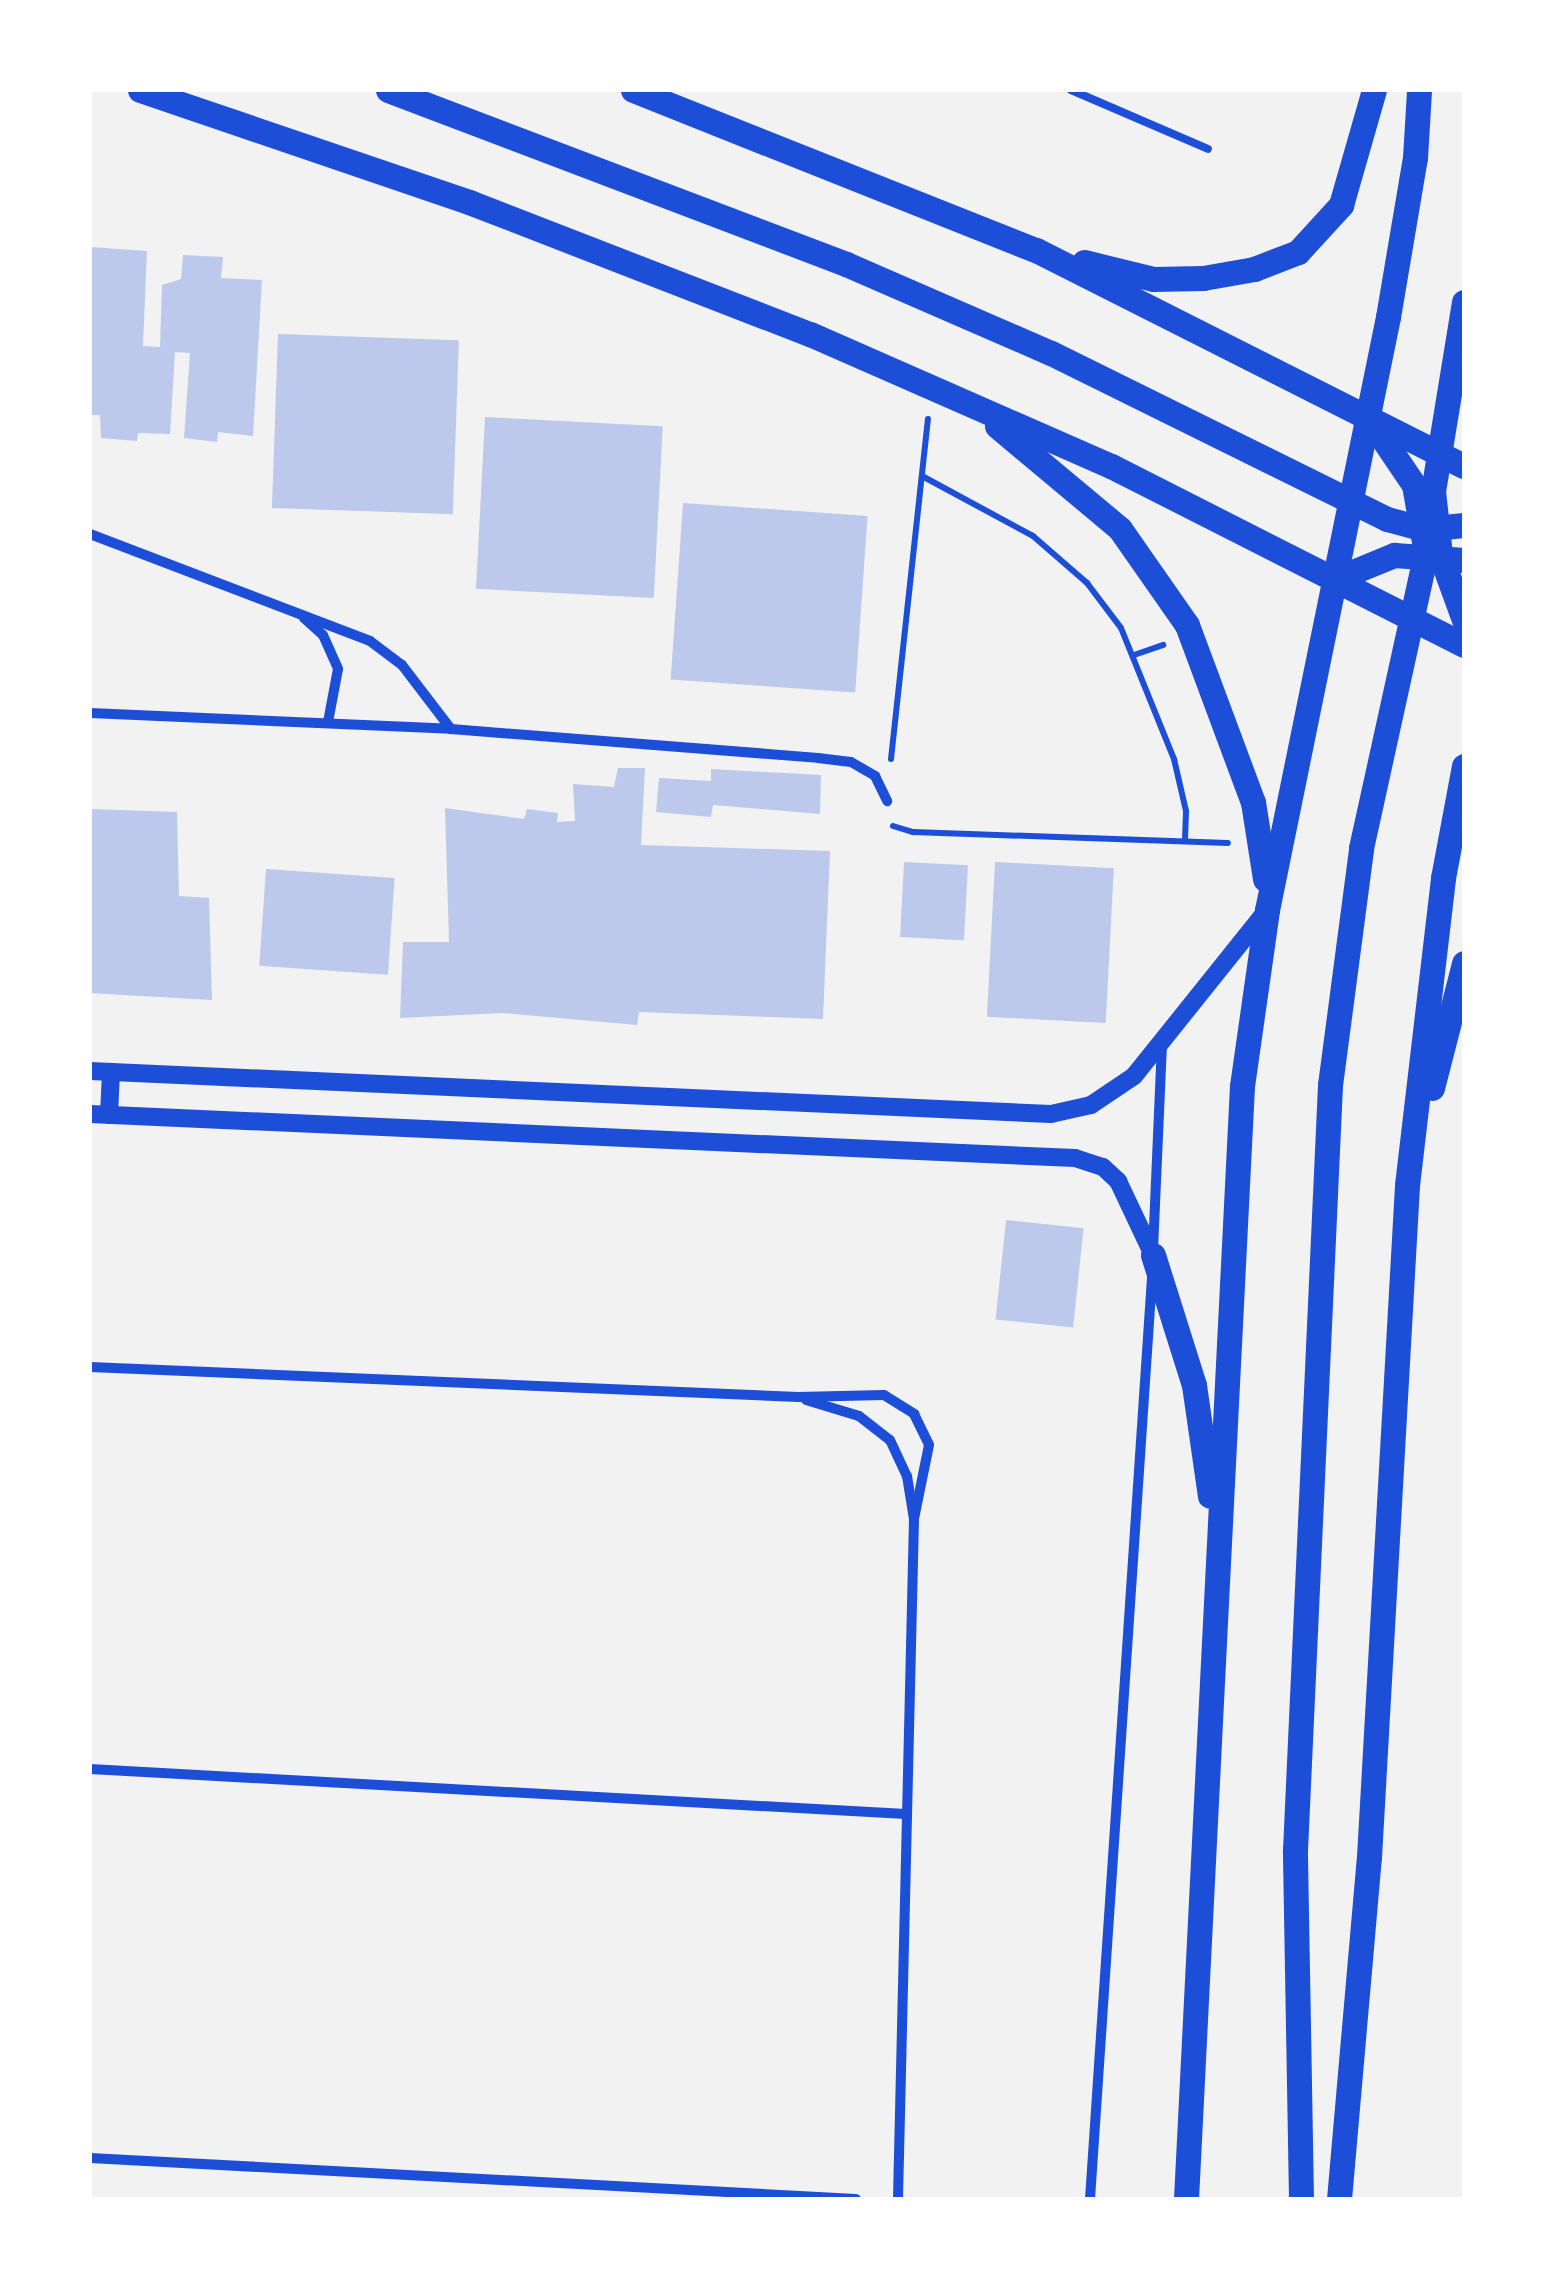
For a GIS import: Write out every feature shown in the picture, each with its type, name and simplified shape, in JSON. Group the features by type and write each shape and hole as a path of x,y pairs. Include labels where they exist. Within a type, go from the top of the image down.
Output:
{"main road":[{"path":"140,90 504,215 966,402 1338,578 1464,645"},
{"path":"388,90 846,264 1051,353 1438,545"},
{"path":"633,90 1036,250 1464,466"},
{"path":"1036,250 1153,279 1254,270 1298,252 1341,206 1374,90"},
{"path":"1183,2193 1219,1566 1233,1195 1267,910 1368,417 1415,158 1419,90"},
{"path":"1301,2199 1294,1887 1326,1139 1361,848 1413,617 1438,545 1435,452 1464,302"},
{"path":"966,402 1120,529 1153,569 1200,649 1262,844 1267,910"},
{"path":"1368,417 1414,485 1464,620"},
{"path":"1338,578 1394,555 1438,545 1464,525"},
{"path":"1340,2199 1369,1857 1408,1185 1443,878 1464,766"},
{"path":"1408,1185 1464,963"},
{"path":"1153,1255 1194,1385 1219,1566"}],"street":[{"path":"90,534 358,635 402,665 451,729"},
{"path":"295,612 332,651 339,687 328,722"},
{"path":"90,713 451,729 851,762 876,776 887,801"},
{"path":"90,1071 1036,1115 1107,1098 1162,1046 1267,910"},
{"path":"1090,2199 1153,1255 1162,1046"},
{"path":"111,1072 100,1115 1076,1158 1103,1167 1118,1181 1153,1255"},
{"path":"90,1366 798,1398 866,1392 914,1414 929,1463 914,1520"},
{"path":"798,1398 859,1416 890,1440 907,1476 914,1520 898,2199"},
{"path":"90,1769 906,1814"},
{"path":"90,2158 856,2199"}],"lane":[{"path":"1071,90 1208,149"}],"path":[{"path":"932,388 887,801 893,828 913,832 1262,844"},
{"path":"922,476 1033,536 1087,583 1121,628 1174,759 1186,812 1185,841"}],"building":[{"path":"90,247 147,251 143,346 160,347 162,285 181,279 183,255 223,257 221,278 262,280 253,436 218,432 217,442 184,438 190,353 175,352 170,434 138,433 137,441 101,438 100,415 90,415"},
{"path":"278,334 459,340 453,514 272,508"},
{"path":"485,417 663,426 654,598 476,589"},
{"path":"683,503 868,516 855,692 671,680"},
{"path":"618,768 645,768 641,845 830,851 823,1019 639,1012 637,1025 503,1013 400,1018 403,942 449,942 445,808 524,819 527,809 558,813 557,822 575,821 573,784 614,787"},
{"path":"711,769 821,775 820,814 713,805 711,817 656,812 659,778 711,781"},
{"path":"90,809 177,812 179,896 209,898 212,1000 90,993"},
{"path":"904,862 968,865 964,940 900,937"},
{"path":"995,862 1114,868 1106,1023 987,1017"},
{"path":"266,869 395,878 388,975 259,966"},
{"path":"1006,1220 1084,1228 1073,1328 996,1319"}]}
